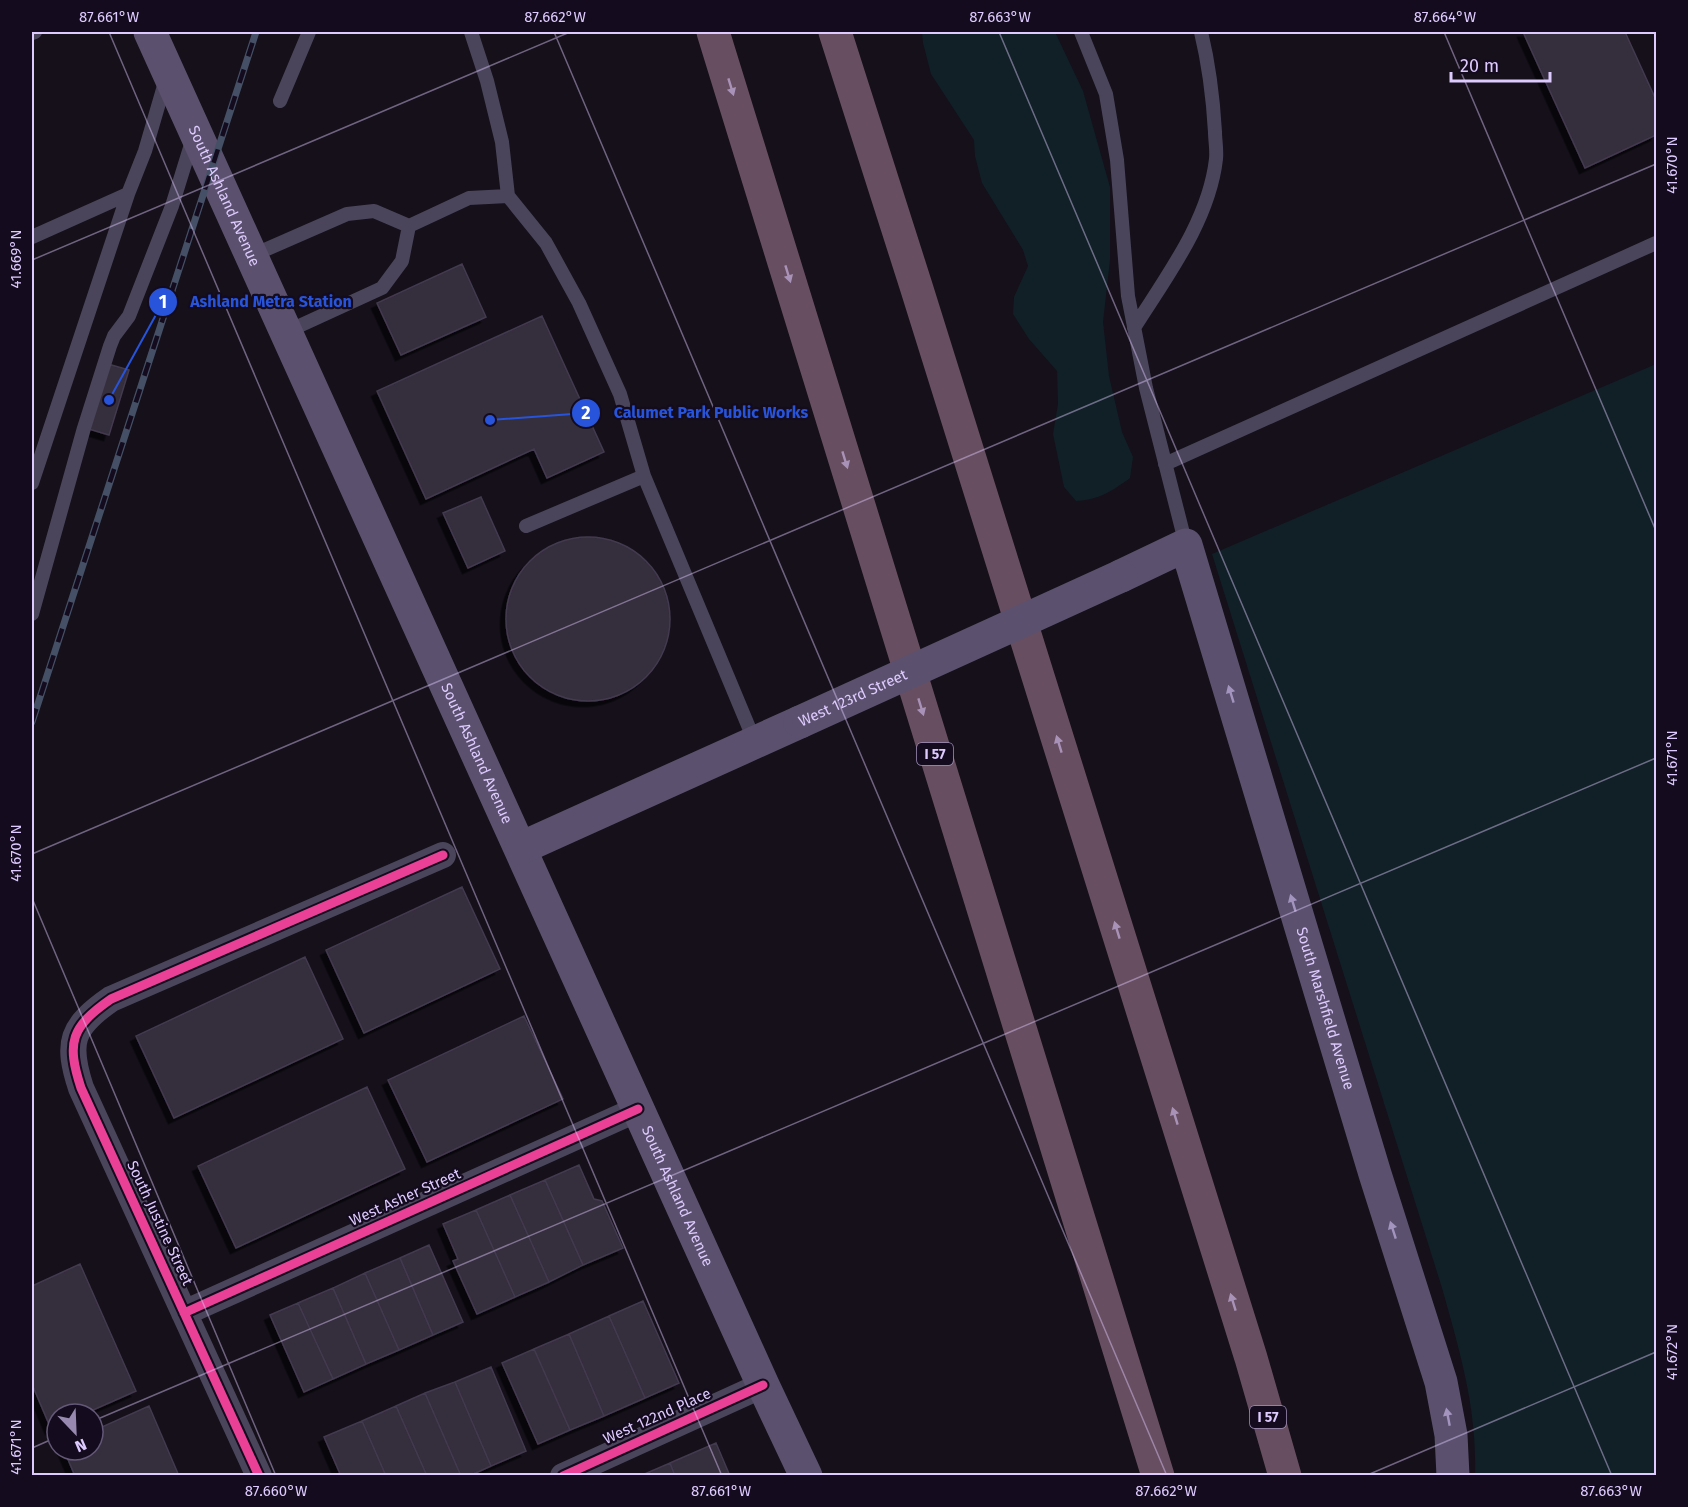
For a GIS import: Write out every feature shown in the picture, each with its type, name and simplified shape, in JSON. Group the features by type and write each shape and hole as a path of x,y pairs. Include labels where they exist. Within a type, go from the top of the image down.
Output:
{"highway":[{"name":"I 57","path":"713,32 1158,1476"},
{"name":"I 57","path":"835,32 1251,1358 1285,1476"},
{"path":"1251,1358 1295,1476"}],"main road":[{"name":"South Ashland Avenue","path":"150,32 806,1476"},
{"name":"West 123rd Street","path":"520,848 1186,545"},
{"name":"South Marshfield Avenue","path":"1186,545 1368,1151 1441,1382 1451,1434 1453,1476"}],"street":[{"name":"South Justine Street","path":"259,1476 81,1088 74,1065 73,1045 79,1027 93,1012 111,999 443,855"},
{"name":"West Asher Street","path":"184,1313 639,1109"},
{"name":"West 122nd Place","path":"563,1476 764,1385"}],"lane":[{"path":"280,101 309,32"},
{"path":"471,32 487,81 501,142 508,196 546,243 579,303 620,394 644,476 755,742"},
{"path":"1080,32 1106,94 1117,160 1128,296 1146,388 1186,545"},
{"path":"1134,328 1180,257 1196,226 1209,191 1216,159 1210,73 1201,32"},
{"path":"32,483 128,194 145,151 168,72"},
{"path":"32,614 84,428 114,336 129,316 172,206 195,131"},
{"path":"32,237 128,194"},
{"path":"251,256 347,214 374,211 409,226 469,198 508,196"},
{"path":"285,332 382,288 402,261 409,226"},
{"path":"1165,464 1656,243"},
{"path":"526,526 644,476"}],"shaded area":[{"path":"922,32 1055,32 1083,91 1110,187 1110,260 1103,322 1109,376 1122,432 1133,457 1130,478 1098,497 1076,501 1064,487 1053,434 1058,404 1057,371 1029,339 1013,314 1014,297 1028,266 1023,250 982,183 975,156 974,140 931,74"},
{"path":"1656,364 1656,1475 1475,1475 1473,1427 1466,1380 1442,1288 1212,554"}],"building":[{"path":"1523,32 1625,32 1656,100 1656,135 1585,168"},
{"path":"462,264 486,317 401,355 377,303"},
{"path":"542,316 604,452 547,478 534,449 426,499 377,391"},
{"path":"108,364 129,370 109,435 89,429"},
{"path":"481,497 505,551 468,568 443,513"},
{"path":"588,537 619,544 646,561 663,588 670,619 663,650 646,677 619,694 588,701 557,694 530,677 513,650 506,619 513,588 530,561 557,544"},
{"path":"462,887 500,969 364,1033 326,950"},
{"path":"305,957 343,1039 174,1118 136,1036"},
{"path":"524,1016 563,1099 427,1162 388,1080"},
{"path":"367,1087 405,1169 236,1248 198,1166"},
{"path":"579,1165 594,1199 602,1201 623,1248 583,1265 545,1180"},
{"path":"545,1180 583,1265 549,1282 510,1195"},
{"path":"510,1195 549,1282 515,1297 476,1210"},
{"path":"476,1210 515,1297 477,1314 453,1261 458,1259 443,1224"},
{"path":"429,1245 463,1322 433,1335 400,1258"},
{"path":"400,1258 433,1335 399,1350 365,1273"},
{"path":"80,1264 136,1391 105,1405 105,1402 45,1402 45,1415 32,1384 32,1286"},
{"path":"365,1273 399,1350 366,1364 333,1288"},
{"path":"333,1288 366,1364 333,1379 298,1303"},
{"path":"643,1301 679,1383 645,1398 609,1316"},
{"path":"298,1303 333,1379 304,1392 270,1315"},
{"path":"609,1316 645,1398 604,1416 569,1334"},
{"path":"569,1334 604,1416 570,1430 534,1349"},
{"path":"534,1349 570,1430 538,1444 502,1363"},
{"path":"491,1367 526,1451 491,1466 455,1382"},
{"path":"455,1382 491,1466 469,1476 461,1476 425,1393"},
{"path":"425,1393 461,1476 427,1476 396,1406"},
{"path":"149,1406 179,1476 75,1476 69,1462 105,1462 105,1426"},
{"path":"396,1406 427,1476 386,1476 362,1421"},
{"path":"362,1421 386,1476 341,1476 324,1437"},
{"path":"716,1443 730,1476 675,1476 670,1463"},
{"path":"670,1463 675,1476 640,1476"}],"railway":[{"path":"32,722 256,32"}],"cycle path":[{"path":"259,1476 81,1088 74,1059 75,1037 87,1018 111,999 443,855"},
{"path":"184,1313 638,1109"},
{"path":"563,1476 763,1385"}],"place":[{"name":"Ashland Metra Station","path":"109,400"},
{"name":"Calumet Park Public Works","path":"490,420"}]}
